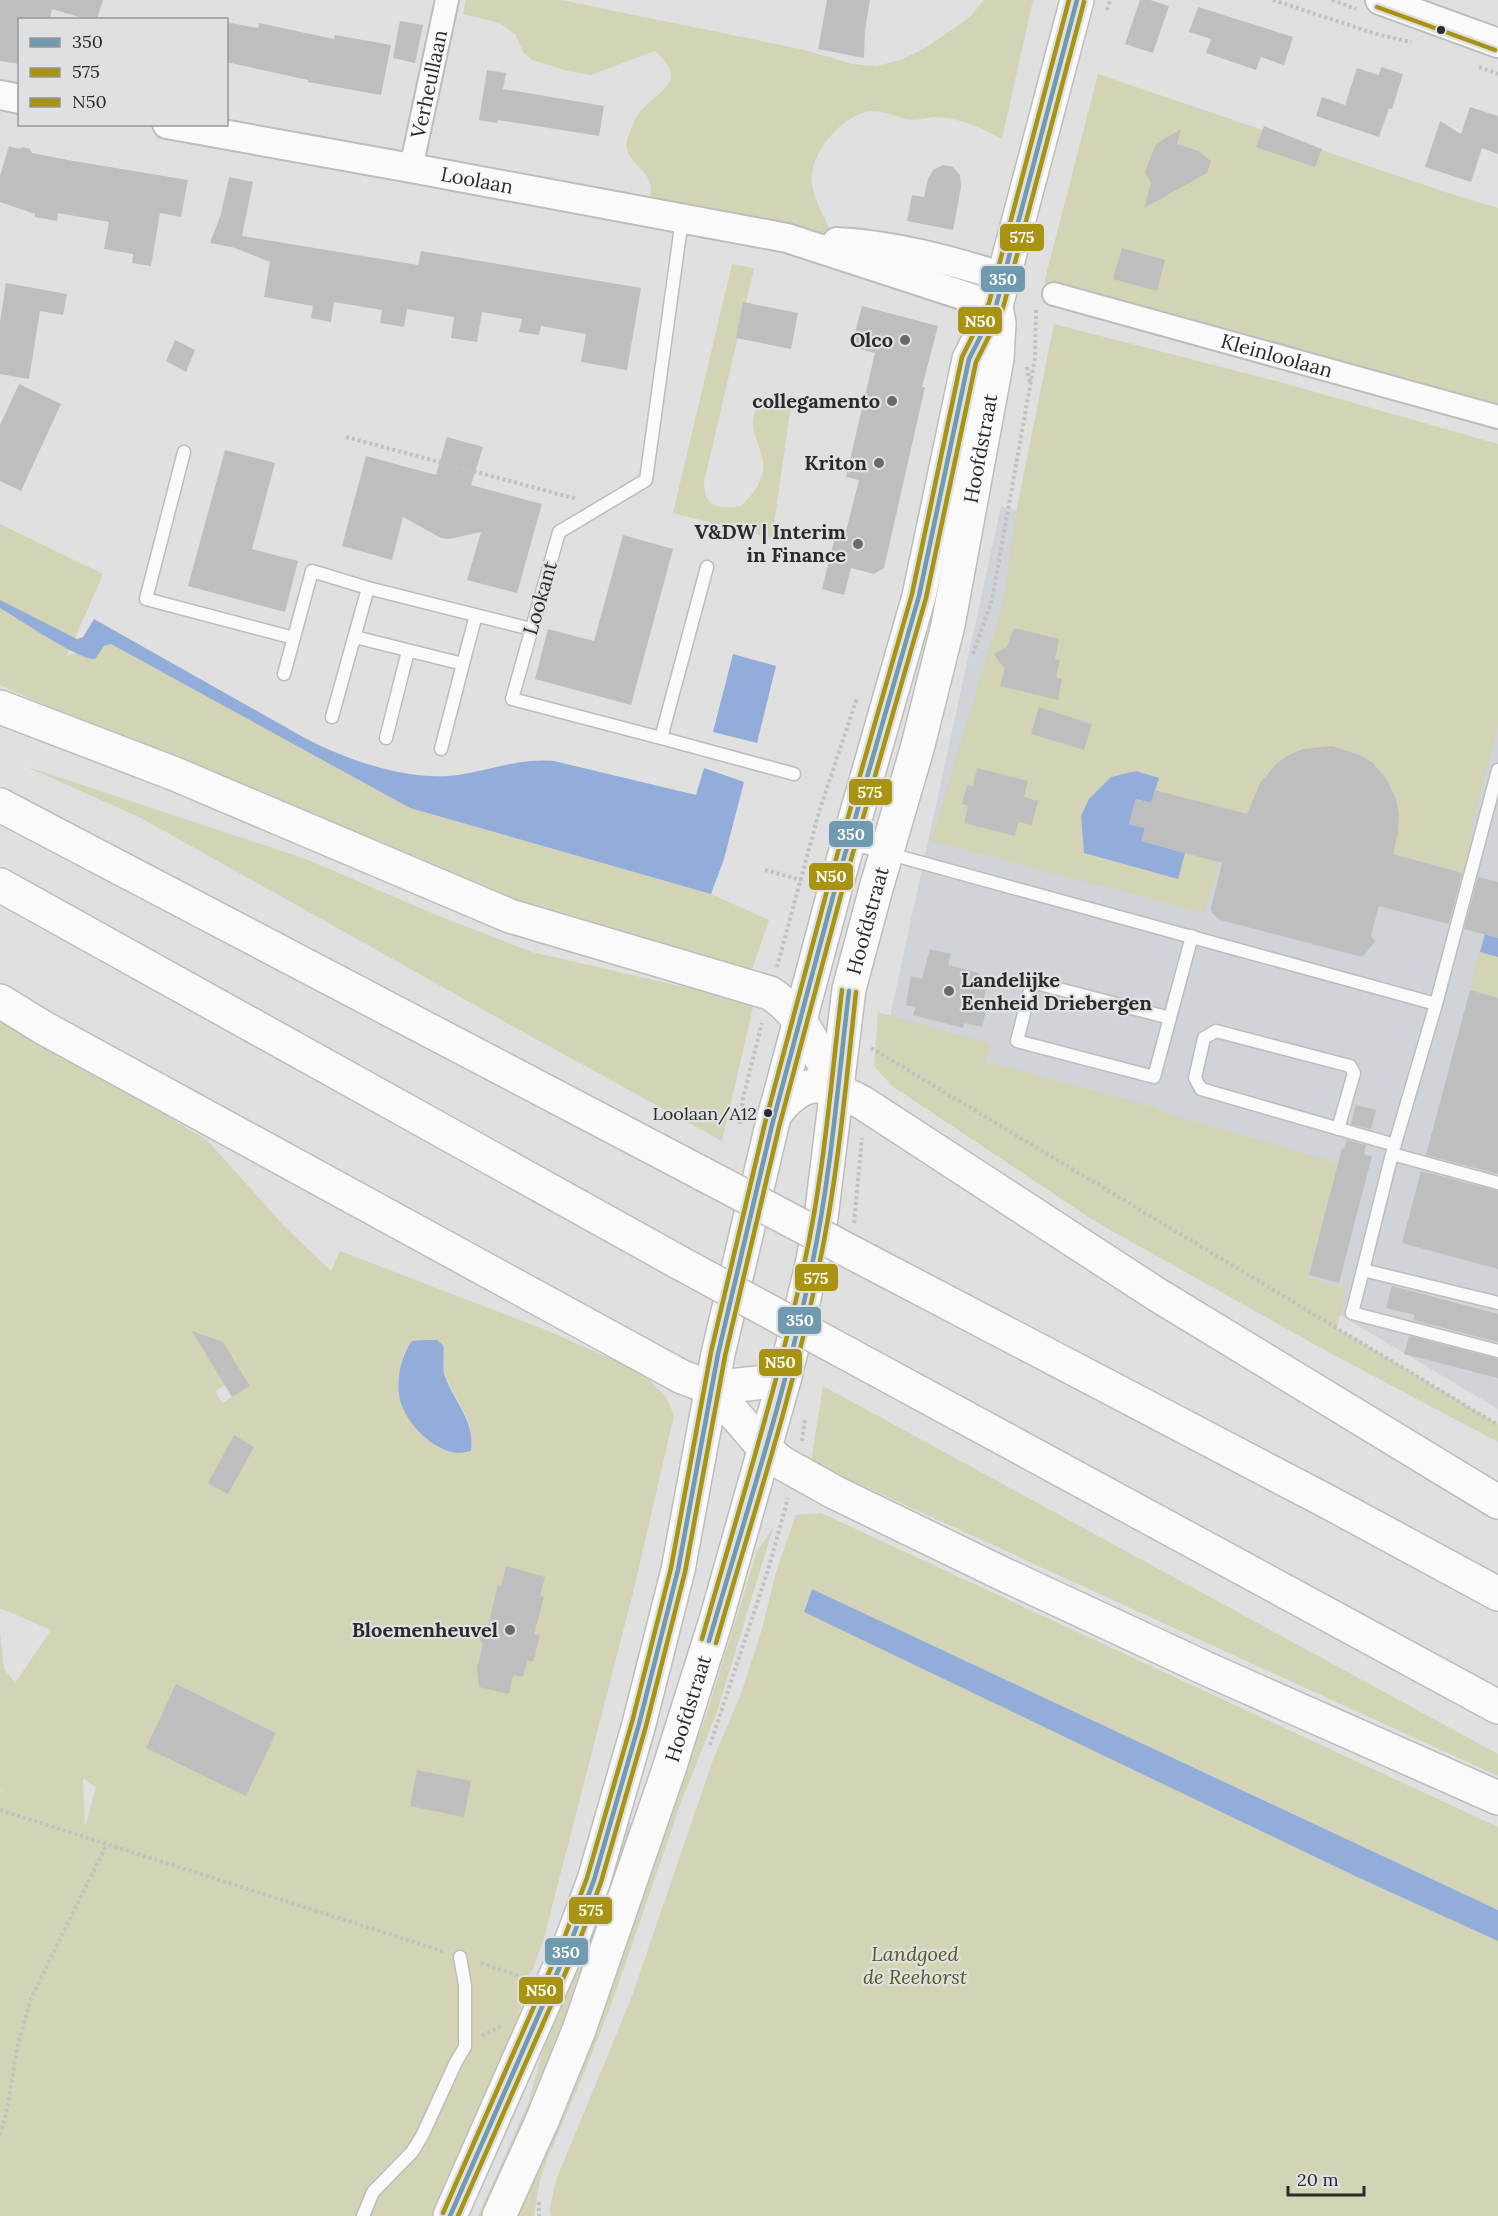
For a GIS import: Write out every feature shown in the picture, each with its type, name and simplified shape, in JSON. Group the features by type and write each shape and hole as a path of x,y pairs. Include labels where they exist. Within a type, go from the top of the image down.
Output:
{"main road":[{"name":"Hoofdstraat","path":"450,2216 572,1939 594,1880 639,1724 678,1570 712,1388 775,1114 803,1006 919,596 969,359 1000,291 1077,0"},
{"name":"Hoofdstraat","path":"499,2216 579,2030 669,1768 716,1620 784,1380 812,1265 828,1172 849,989 917,749 948,625 997,359 1000,291"},
{"path":"0,707 175,774 510,916 770,993 783,1003 803,1006 837,1089"},
{"path":"0,805 1330,1503 1498,1594"},
{"path":"0,885 681,1263 1498,1707"},
{"path":"0,1001 44,1028 682,1377 712,1388 784,1380"},
{"path":"775,1114 787,1099 799,1090 818,1086 837,1089 903,1128 1156,1294 1498,1502"},
{"path":"712,1388 765,1449 782,1463 834,1492 1207,1669 1498,1797"}],"street":[{"name":"Verheullaan","path":"411,168 447,0"},
{"path":"1380,0 1498,43"},
{"path":"0,95 18,99"},
{"name":"Loolaan","path":"178,126 787,238 875,245 916,252 1000,291"},
{"name":"Kleinloolaan","path":"1045,300 1498,417"}],"lane":[{"name":"Lookant","path":"661,738 512,699 559,532 646,480 683,218"},
{"path":"184,452 146,599 294,638"},
{"path":"707,567 661,738 794,774"},
{"path":"284,674 312,571 368,588 531,629"},
{"path":"332,717 368,588"},
{"path":"441,749 476,615"},
{"path":"355,637 463,664"},
{"path":"386,738 408,651"},
{"path":"1498,770 1436,1004 1393,1150 1352,1313 1498,1351"},
{"path":"849,842 1436,1004"},
{"path":"1170,1018 1032,982 1017,1041 1154,1077 1170,1018 1192,936"},
{"path":"1338,1129 1354,1073 1350,1066 1216,1031 1204,1038 1195,1078 1201,1089 1338,1129 1393,1150 1498,1183"},
{"path":"1363,1270 1498,1303"},
{"path":"363,2216 374,2192 412,2151 422,2136 465,2047 465,1985 460,1957"}],"path":[{"path":"1274,0 1376,34 1421,43"},
{"path":"1474,65 1498,74"},
{"name":"Hoofdstraat","path":"973,655 994,588 1045,300"},
{"path":"346,437 603,506"},
{"path":"765,870 801,880"},
{"path":"863,1043 1498,1425"},
{"path":"0,1810 534,1980"},
{"path":"0,2135 6,2115 18,2044 31,1998 106,1844"}],"shaded area":[{"path":"1001,506 1494,662 1498,649 1498,1409 884,1044"}],"green space":[{"path":"466,0 561,0 805,50 852,64 876,66 901,60 927,47 970,17 984,0 1033,0 1002,139 953,119 933,117 913,120 873,111 862,113 851,119 830,136 812,172 815,195 830,230 823,240 643,212 651,193 650,183 628,152 626,145 638,115 662,91 671,78 670,70 665,62 655,51 591,75 532,60 523,52 515,34 499,23 463,14"},
{"path":"1098,74 1498,208 1498,418 1044,283"},
{"path":"732,264 754,268 704,482 705,491 710,502 720,507 741,506 745,502 758,485 763,470 754,431 754,414 765,399 778,396 792,398 772,538 673,513"},
{"path":"1054,324 1280,382 1498,444 1498,725 1476,809 1465,873 1155,790 1159,778 1136,771 1116,776 1081,816 1084,853 1178,879 1185,853 1219,863 1204,913 931,841 1003,604 1017,507"},
{"path":"0,524 103,574 67,656 111,644 410,808 711,894 769,920 751,972 532,914 97,729 0,685"},
{"path":"25,766 306,859 434,914 532,952 754,1003 722,1141 141,818"},
{"path":"1480,952 1498,957 1498,998 1470,990"},
{"path":"878,1012 991,1044 985,1063 1155,1107 1163,1112 1338,1163 1308,1277 1346,1289 1337,1328 1498,1424 1498,1442 1330,1353 1096,1222 892,1086 874,1066"},
{"path":"0,1016 207,1140 284,1226 331,1271 340,1251 546,1330 621,1363 649,1380 666,1397 674,1415 634,1589 544,1938 533,1969 523,1986 525,1990 515,2031 436,2216 0,2216 0,1790 6,1792 0,1789 0,1631 4,1669 15,1683 51,1630 0,1608","holes":["405,1350 444,1350 444,1371 468,1420 472,1440 471,1451 439,1448 418,1428 401,1400 398,1382","232,1356 250,1386 222,1403 215,1391 225,1385","83,1779 96,1787 85,1827"]},
{"path":"823,1386 1498,1754 1498,1776 811,1462"},
{"name":"Landgoed de Reehorst","path":"821,1513 1498,1827 1498,1910 812,1589 804,1611 1357,1877 1498,1941 1498,2216 551,2216 550,2209 556,2180 631,1999 714,1757 741,1694 762,1629 776,1572 796,1515"},
{"path":"773,1528 717,1712 681,1802 614,1997 548,2157 540,2180 534,2216 512,2216 707,1713 757,1551"},
{"path":"625,1821 639,1826 581,1993 485,2216 478,2216 528,2104 553,2014"}],"water":[{"path":"0,600 77,639 83,637 94,619 320,746 378,767 419,775 439,776 458,775 529,761 554,761 696,795 704,768 744,782 724,859 711,894 410,808 111,644 104,646 95,659 76,653 0,608"},
{"path":"733,654 776,666 757,743 713,732"},
{"path":"1136,771 1159,778 1151,803 1136,799 1129,824 1145,828 1142,841 1185,853 1178,879 1084,853 1081,816 1089,799 1111,777"},
{"path":"1485,934 1498,938 1498,957 1480,952"},
{"path":"437,1340 443,1345 444,1373 467,1420 472,1440 471,1451 457,1453 439,1447 414,1426 403,1409 398,1385 402,1361 412,1341"},
{"path":"812,1589 1498,1910 1498,1941 1357,1877 804,1612"}],"building":[{"path":"0,0 103,0 97,18 83,18 52,9 50,18 18,18 18,64 0,61"},
{"path":"827,0 870,0 865,30 864,58 818,49"},
{"path":"1140,0 1150,0 1169,6 1153,53 1125,44"},
{"path":"1198,7 1293,37 1284,65 1261,57 1256,70 1206,53 1211,39 1189,32"},
{"path":"400,21 423,25 415,63 393,58"},
{"path":"228,22 258,28 259,23 334,39 335,35 391,45 381,95 308,82 308,80 228,62"},
{"path":"1381,67 1403,74 1392,109 1389,108 1379,137 1316,116 1322,97 1345,105 1357,68 1379,75"},
{"path":"487,70 506,73 503,89 604,106 599,136 498,120 497,123 479,120"},
{"path":"1470,107 1498,116 1498,154 1482,148 1471,182 1425,167 1440,121 1461,134"},
{"path":"1264,126 1322,149 1315,167 1256,147"},
{"path":"1181,129 1177,144 1198,151 1211,161 1207,173 1144,208 1151,183 1145,172 1156,144"},
{"path":"9,146 18,149 23,147 30,149 32,153 68,160 188,180 181,217 160,213 151,266 132,263 133,254 104,249 109,222 58,213 57,221 35,217 35,214 0,202 0,176"},
{"path":"943,165 953,167 960,175 961,187 953,230 907,221 912,195 924,197 928,179 933,170"},
{"path":"229,177 253,182 242,236 418,265 421,251 641,288 627,370 581,362 586,334 541,326 539,335 519,332 522,319 482,312 477,342 451,338 454,317 407,309 404,327 380,323 382,310 334,302 331,322 311,318 313,306 264,297 270,262 235,248 210,243 221,214"},
{"path":"1122,248 1165,260 1157,291 1113,279"},
{"path":"6,283 67,294 63,315 40,311 29,379 0,374 0,322"},
{"path":"743,302 798,313 791,349 736,338"},
{"path":"862,306 938,326 922,387 925,387 884,568 874,574 851,568 844,595 822,589 837,529 846,531 859,480 846,477 875,353 851,347"},
{"path":"175,340 195,350 186,372 166,361"},
{"path":"19,384 61,404 21,491 0,481 0,425"},
{"path":"447,437 483,447 471,485 542,504 517,593 467,580 481,532 449,539 441,538 403,517 392,560 342,546 366,456 436,475"},
{"path":"225,450 275,463 252,549 298,561 285,612 188,586"},
{"path":"623,535 673,549 631,705 535,679 548,629 594,641"},
{"path":"1014,628 1059,639 1055,659 1060,660 1056,677 1062,679 1058,700 1000,686 1005,667 994,654 1007,647"},
{"path":"1039,707 1092,724 1084,750 1031,734"},
{"path":"1332,746 1360,755 1373,763 1387,780 1396,799 1399,815 1393,854 1462,873 1449,924 1379,906 1371,935 1375,942 1362,957 1220,920 1212,913 1211,908 1222,863 1141,841 1145,828 1129,824 1136,799 1151,803 1155,790 1247,814 1260,783 1277,763 1303,749"},
{"path":"977,768 1028,781 1024,797 1038,801 1032,825 1018,822 1015,836 964,823 968,806 962,804 967,785 973,786"},
{"path":"1478,877 1498,882 1498,938 1464,929"},
{"path":"930,949 951,954 948,965 989,978 982,1006 987,1007 982,1027 964,1023 963,1028 913,1015 916,1007 906,1005 911,976 922,979"},
{"path":"1470,990 1498,998 1498,1174 1426,1155"},
{"path":"1356,1105 1376,1110 1371,1129 1351,1124"},
{"path":"1347,1140 1366,1145 1364,1154 1372,1156 1339,1283 1309,1275 1342,1148 1344,1149"},
{"path":"1421,1171 1498,1191 1498,1269 1402,1243"},
{"path":"1392,1286 1498,1314 1498,1342 1413,1320 1415,1315 1386,1308"},
{"path":"192,1331 223,1342 250,1386 232,1397"},
{"path":"1409,1336 1498,1359 1498,1378 1404,1354"},
{"path":"234,1435 254,1447 228,1494 208,1483"},
{"name":"Bloemenheuvel","path":"506,1566 545,1577 540,1596 544,1597 534,1634 540,1635 533,1662 527,1660 523,1677 513,1675 509,1694 479,1687 477,1668 483,1645 476,1633 488,1626 498,1585 501,1586"},
{"path":"176,1684 276,1733 246,1796 146,1748"},
{"path":"417,1770 471,1781 464,1817 410,1806"}],"transit line":[{"name":"N50","path":"443,2213 565,1936 587,1878 632,1722 671,1568 711,1352 765,1123 828,887 912,594 962,357 989,303 1069,0"},
{"name":"350","path":"450,2216 572,1939 594,1880 639,1724 678,1570 718,1354 772,1125 835,889 919,596 969,359 996,306 1077,0"},
{"name":"575","path":"458,2216 579,1942 601,1882 646,1726 685,1572 725,1356 779,1127 842,891 926,598 976,362 1003,308 1084,2"},
{"name":"575","path":"1377,7 1495,50"},
{"name":"N50","path":"702,1639 769,1406 804,1265 822,1163 842,990"},
{"name":"350","path":"709,1641 764,1454 802,1312 819,1231 829,1163 849,991"},
{"name":"575","path":"716,1643 758,1503 809,1314 826,1232 836,1164 856,992"}],"place":[{"name":"Olco","path":"905,340"},
{"name":"collegamento","path":"892,401"},
{"name":"Kriton","path":"879,463"},
{"name":"V&DW | Interim in Finance","path":"858,544"},
{"name":"Landelijke Eenheid Driebergen","path":"949,991"},
{"name":"Loolaan/A12","path":"768,1113"},
{"name":"Bloemenheuvel","path":"510,1630"}]}
